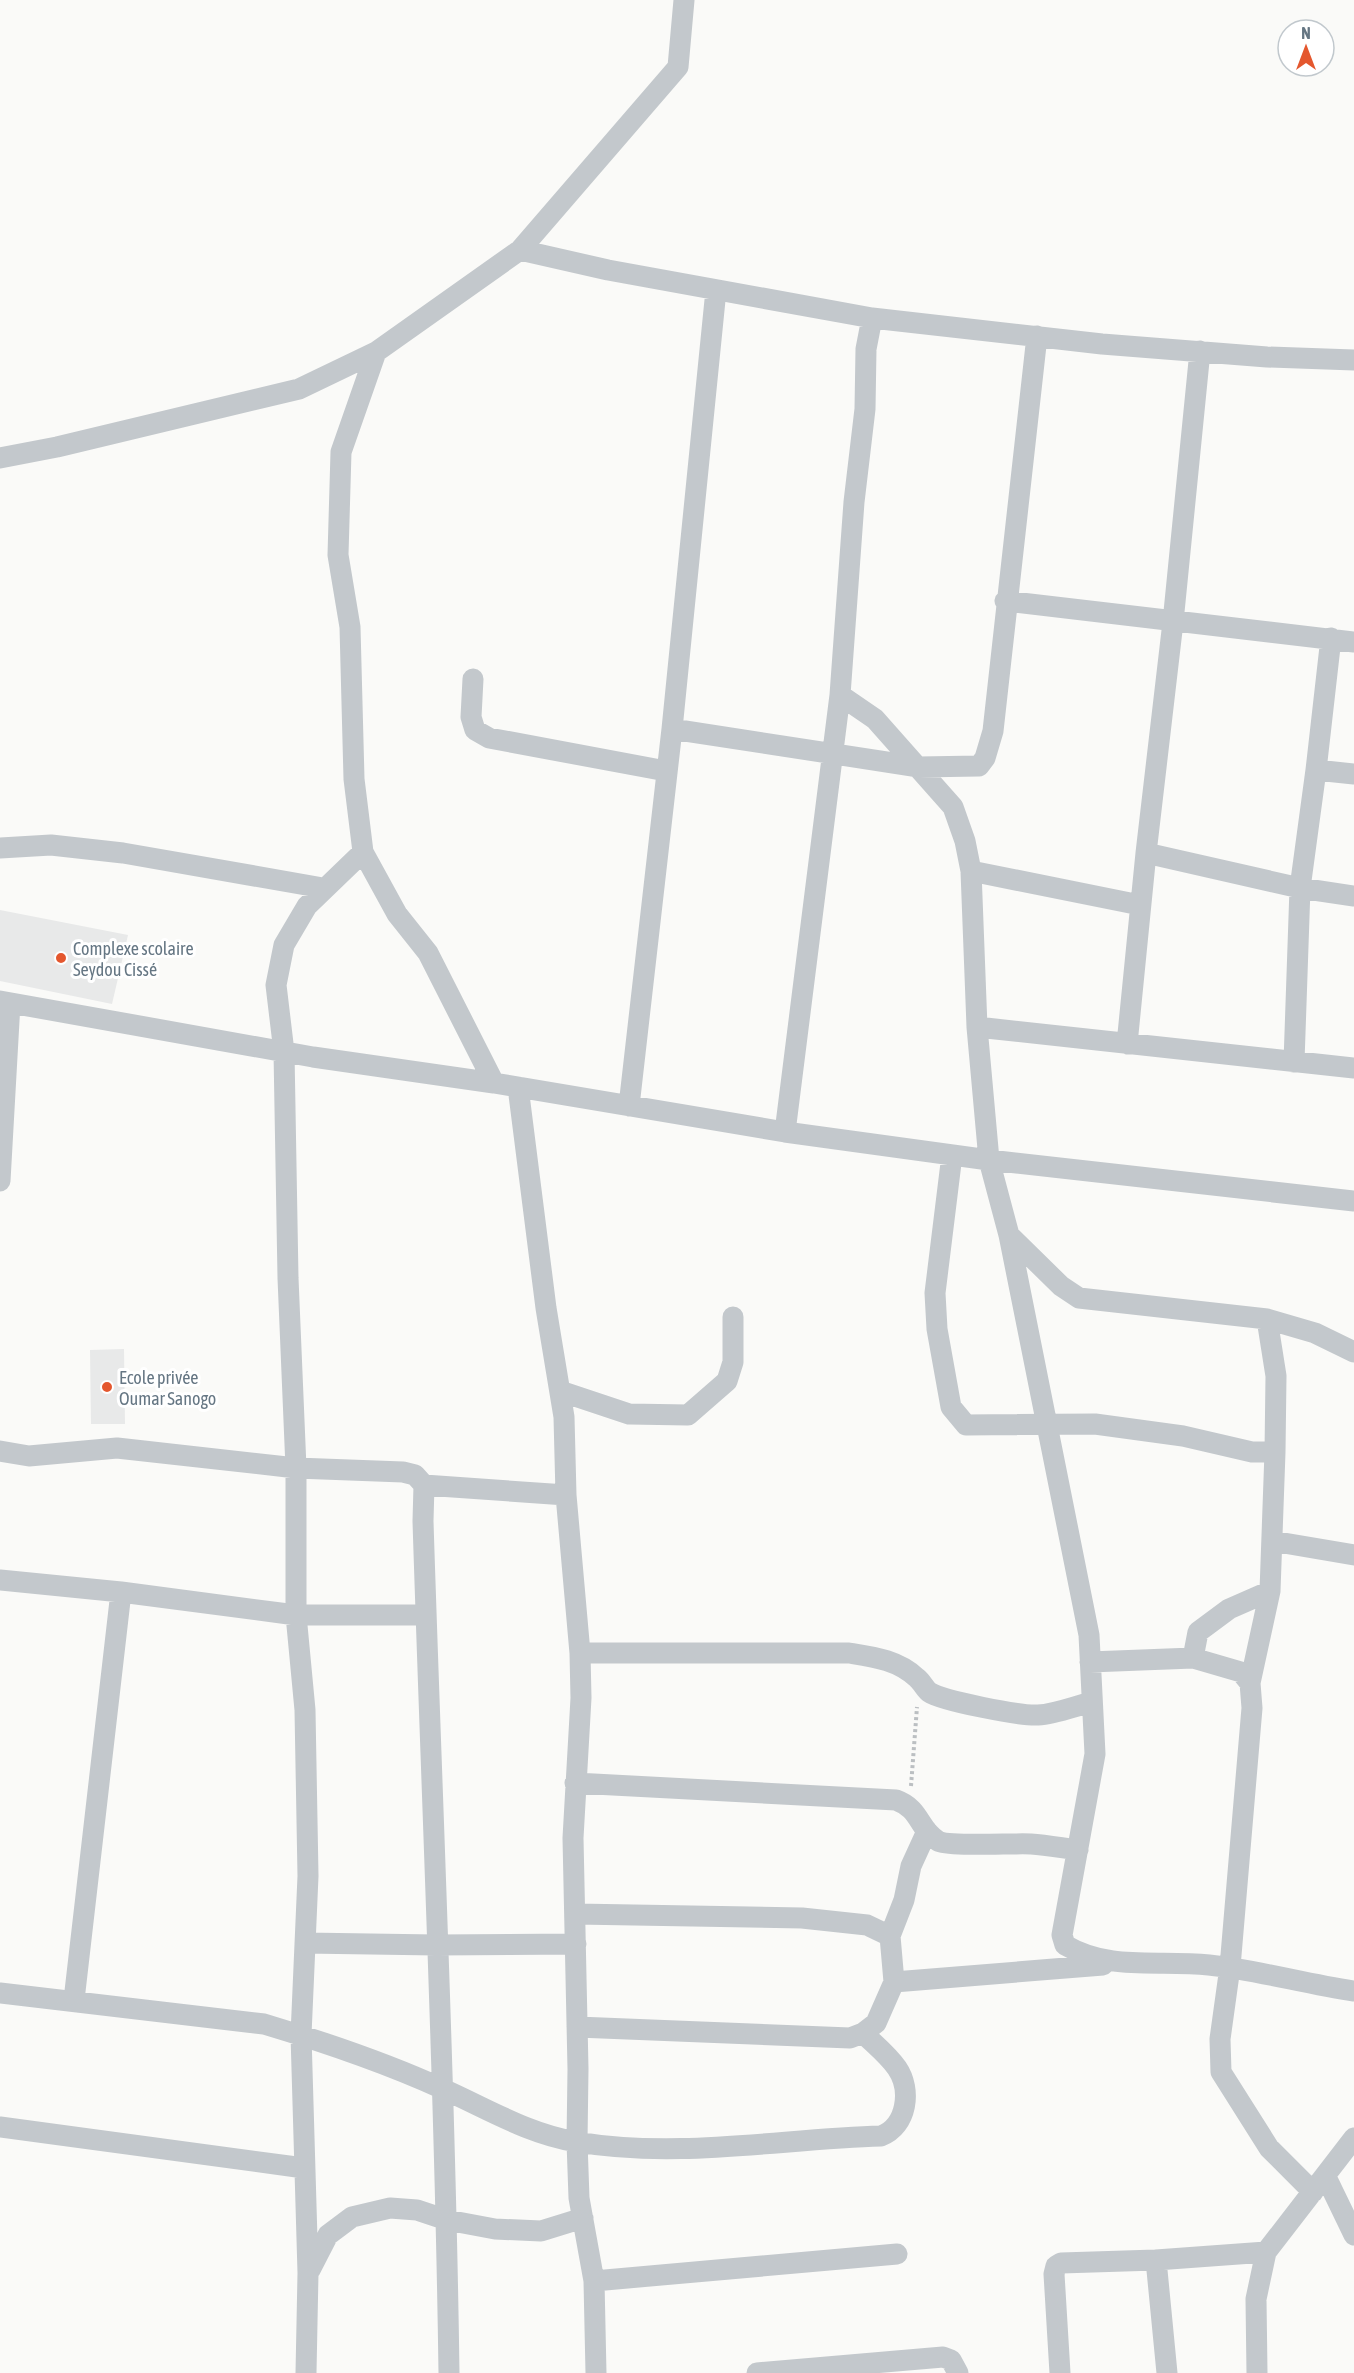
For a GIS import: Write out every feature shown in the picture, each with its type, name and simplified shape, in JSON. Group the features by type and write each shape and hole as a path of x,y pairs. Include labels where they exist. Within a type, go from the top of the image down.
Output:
{"street":[{"path":"0,458 57,447 299,389 376,352 520,250 678,67 684,0"},
{"path":"520,250 716,290 872,318 1200,351 1354,360"},
{"path":"629,1106 672,729 716,290"},
{"path":"785,1132 840,695 854,502 865,409 866,349 872,318"},
{"path":"672,729 919,767 978,766 984,758 993,732 1005,601 1037,336"},
{"path":"1127,1044 1200,351"},
{"path":"376,352 341,452 338,544 351,627 354,778 363,852 397,914 428,953 494,1083"},
{"path":"1005,601 1354,642"},
{"path":"1294,1062 1300,888 1331,638"},
{"path":"473,679 471,717 475,730 489,738 666,771"},
{"path":"840,695 875,719 919,767 953,807 965,841 971,871 977,1028 989,1160 1009,1235 1089,1635 1095,1754 1062,1935 1065,1945 1083,1955 1121,1964"},
{"path":"1316,770 1354,774"},
{"path":"0,848 51,845 123,853 323,888"},
{"path":"306,2373 309,2273 301,2035 309,1876 305,1710 296,1615 296,1468 288,1278 284,1052 276,985 284,945 308,906 323,888 363,852"},
{"path":"1146,853 1300,888 1354,896"},
{"path":"971,871 1140,905"},
{"path":"0,1181 5,1002 284,1052 494,1083 785,1132 989,1160 1354,1201"},
{"path":"977,1028 1354,1068"},
{"path":"518,1087 564,1418 566,1495 580,1653 581,1698 575,1783 577,2142 579,2198 594,2281 596,2373"},
{"path":"952,1155 936,1293 937,1329 951,1407 966,1425 1095,1424 1183,1436 1252,1452 1275,1452"},
{"path":"1009,1235 1052,1279 1079,1298 1268,1319 1315,1333 1354,1352"},
{"path":"560,1390 629,1414 688,1415 727,1381 733,1362 733,1317"},
{"path":"1268,1319 1276,1376 1270,1591 1250,1683 1252,1708 1230,1967 1220,2038 1221,2072 1269,2148 1319,2184 1354,2235"},
{"path":"0,1451 29,1456 117,1448 296,1468 403,1472 415,1475 424,1485 436,1946 447,2220 449,2373"},
{"path":"424,1485 566,1495"},
{"path":"1272,1541 1354,1555"},
{"path":"0,1580 122,1592 296,1615 426,1615"},
{"path":"1193,1659 1198,1632 1229,1609 1270,1591"},
{"path":"74,2000 122,1592"},
{"path":"580,1653 849,1653 877,1657 900,1665 919,1679 929,1692 947,1699 1003,1711 1038,1715 1092,1702"},
{"path":"1090,1662 1193,1659 1241,1672 1250,1683"},
{"path":"575,1783 896,1800 909,1805 927,1831 939,1841 952,1845 992,1843 1078,1850"},
{"path":"577,2027 835,2038 850,2038 863,2033 876,2023 894,1982 890,1936 904,1900 911,1866 927,1831"},
{"path":"576,1914 802,1918 867,1925 890,1936"},
{"path":"305,1943 436,1946 576,1944"},
{"path":"894,1982 1121,1964 1205,1964 1354,1991"},
{"path":"0,1993 74,2000 264,2025 301,2035 443,2088 511,2123 577,2142 656,2148 691,2148 893,2132 903,2118 904,2088 897,2068 863,2033"},
{"path":"0,2127 304,2168"},
{"path":"1257,2373 1256,2299 1266,2252 1354,2138"},
{"path":"309,2273 328,2235 352,2217 390,2208 417,2210 447,2220 495,2229 541,2231 583,2218"},
{"path":"1060,2373 1054,2289 1056,2266 1061,2263 1156,2260 1266,2252"},
{"path":"594,2281 897,2254"},
{"path":"1156,2260 1167,2373"},
{"path":"757,2373 943,2357 951,2360 958,2373"}],"path":[{"path":"909,1805 919,1679"}],"shaded area":[{"name":"Complexe scolaire Seydou Cissé","path":"0,910 128,935 112,1004 0,981"},
{"name":"Ecole privée Oumar Sanogo","path":"124,1349 125,1424 91,1424 90,1350"}],"place":[{"name":"Complexe scolaire Seydou Cissé","path":"61,958"},
{"name":"Ecole privée Oumar Sanogo","path":"107,1387"}]}
